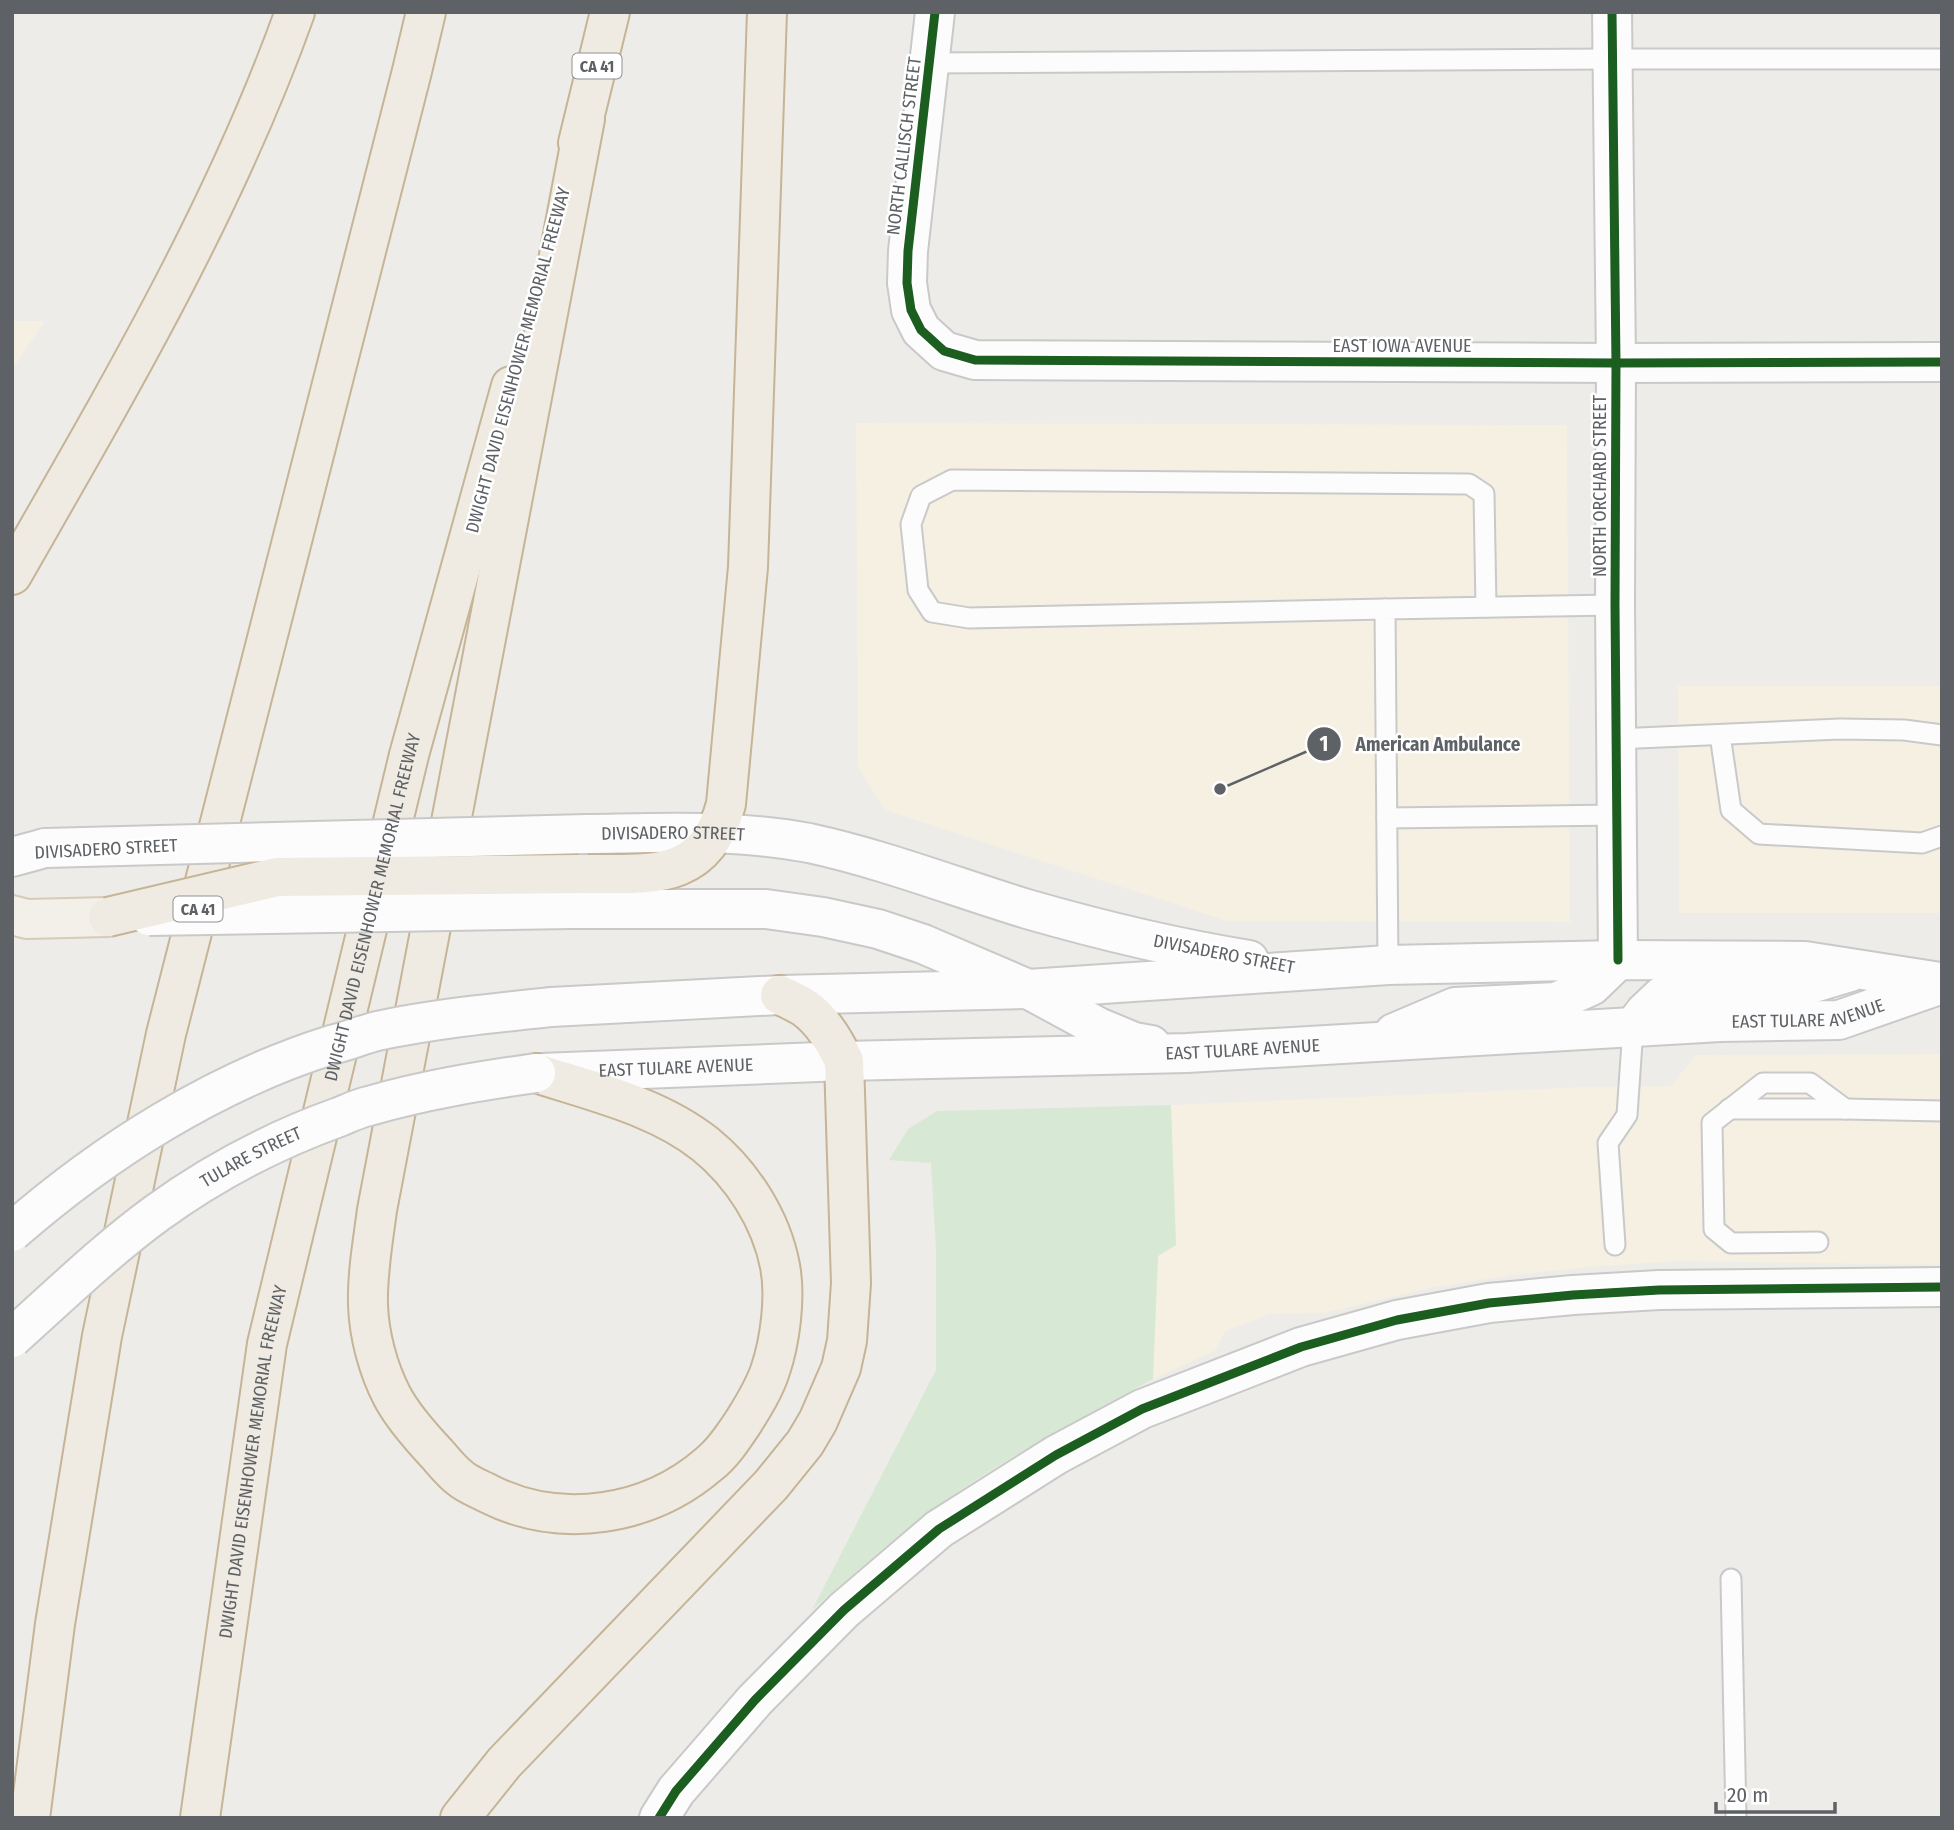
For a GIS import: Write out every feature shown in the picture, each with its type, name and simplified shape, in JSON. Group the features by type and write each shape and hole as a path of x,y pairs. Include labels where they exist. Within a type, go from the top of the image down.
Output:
{"highway":[{"path":"12,575 134,363 223,186 295,12"},
{"name":"CA 41","path":"30,1818 55,1624 102,1336 166,1034 426,12"},
{"name":"DWIGHT DAVID EISENHOWER MEMORIAL FREEWAY","path":"200,1818 267,1344 409,755 585,119 610,12"},
{"path":"108,917 277,877 575,891 657,873 688,863 716,834 726,804 748,567 767,12"},
{"path":"551,1078 619,1099 678,1125 705,1144 727,1164 745,1186 759,1209 780,1267 782,1301 779,1336 771,1371 757,1401 735,1435 711,1463 679,1486 639,1504 604,1512 564,1515 530,1510 501,1500 461,1480 421,1437 392,1397 370,1332 368,1304 377,1210 585,119"},
{"path":"460,1818 504,1763 771,1485 805,1443 818,1421 841,1368 850,1310 844,1061 833,1039 820,1023 805,1008 780,995"}],"main road":[{"name":"NORTH CALLISCH STREET","path":"907,283 908,251 935,12"},
{"name":"NORTH ORCHARD STREET","path":"1612,12 1618,960"},
{"name":"EAST IOWA AVENUE","path":"907,283 911,310 921,330 944,351 975,360 1942,362"},
{"name":"DIVISADERO STREET","path":"29,852 587,834 716,834 807,843 1104,929 1211,954 1317,971"},
{"path":"575,891 766,909 823,917 878,929 923,944 1028,989 1098,1027 1134,1042 1187,1053"},
{"path":"20,917 108,917"},
{"name":"EAST TULARE AVENUE","path":"12,1232 111,1156 176,1115 242,1079 303,1054 375,1032 460,1016 551,1007 780,995 1028,989 1388,964 1618,960 1805,961 1942,983"},
{"path":"1370,1043 1455,1007 1556,1002 1591,986 1618,960"},
{"path":"1633,1028 1662,996 1688,992 1790,990 1859,969"},
{"name":"EAST TULARE AVENUE","path":"551,1078 844,1061 1187,1053 1720,1022 1839,1020 1942,983"},
{"name":"TULARE STREET","path":"12,1338 107,1253 157,1213 199,1185 306,1129 368,1106 472,1083 551,1078"},
{"path":"659,1818 676,1790 755,1700 844,1610 939,1529 1056,1455 1142,1409 1301,1347 1397,1320 1489,1303 1659,1290 1942,1287"}],"lane":[{"path":"930,63 1942,59"},
{"path":"1486,607 1484,494 1469,484 952,480 921,496 911,524 918,590 932,612 969,618 1615,605"},
{"path":"1385,609 1388,964"},
{"path":"1616,739 1840,729 1905,730 1942,735"},
{"path":"1720,735 1731,810 1759,834 1922,843 1942,836"},
{"path":"1387,818 1617,815"},
{"path":"1615,1245 1608,1143 1627,1115 1633,1028"},
{"path":"1818,1242 1731,1243 1714,1229 1712,1122 1729,1109 1942,1111"},
{"path":"1731,1579 1736,1818"}],"shaded area":[{"path":"12,321 45,321 12,367"},
{"path":"856,423 1567,425 1570,922 1227,921 885,810 858,767"},
{"path":"1678,686 1942,686 1942,913 1679,913"},
{"path":"1942,1054 1942,1265 1681,1261 1513,1275 1434,1287 1324,1313 1270,1314 1225,1331 1216,1350 1153,1379 1158,1256 1176,1245 1171,1105 1588,1087 1671,1086 1696,1055"}],"green space":[{"path":"1171,1105 1176,1245 1158,1256 1153,1379 1030,1447 958,1492 901,1534 812,1610 936,1370 936,1249 931,1163 889,1160 908,1129 937,1111"}],"cycle path":[{"path":"935,12 908,251 907,283 911,310 921,330 944,351 975,360 1942,362"},
{"path":"1612,12 1618,960"},
{"path":"659,1818 676,1791 755,1700 844,1610 939,1529 1056,1455 1142,1409 1301,1347 1397,1320 1489,1303 1659,1290 1942,1287"}],"place":[{"name":"American Ambulance","path":"1220,789"}]}
